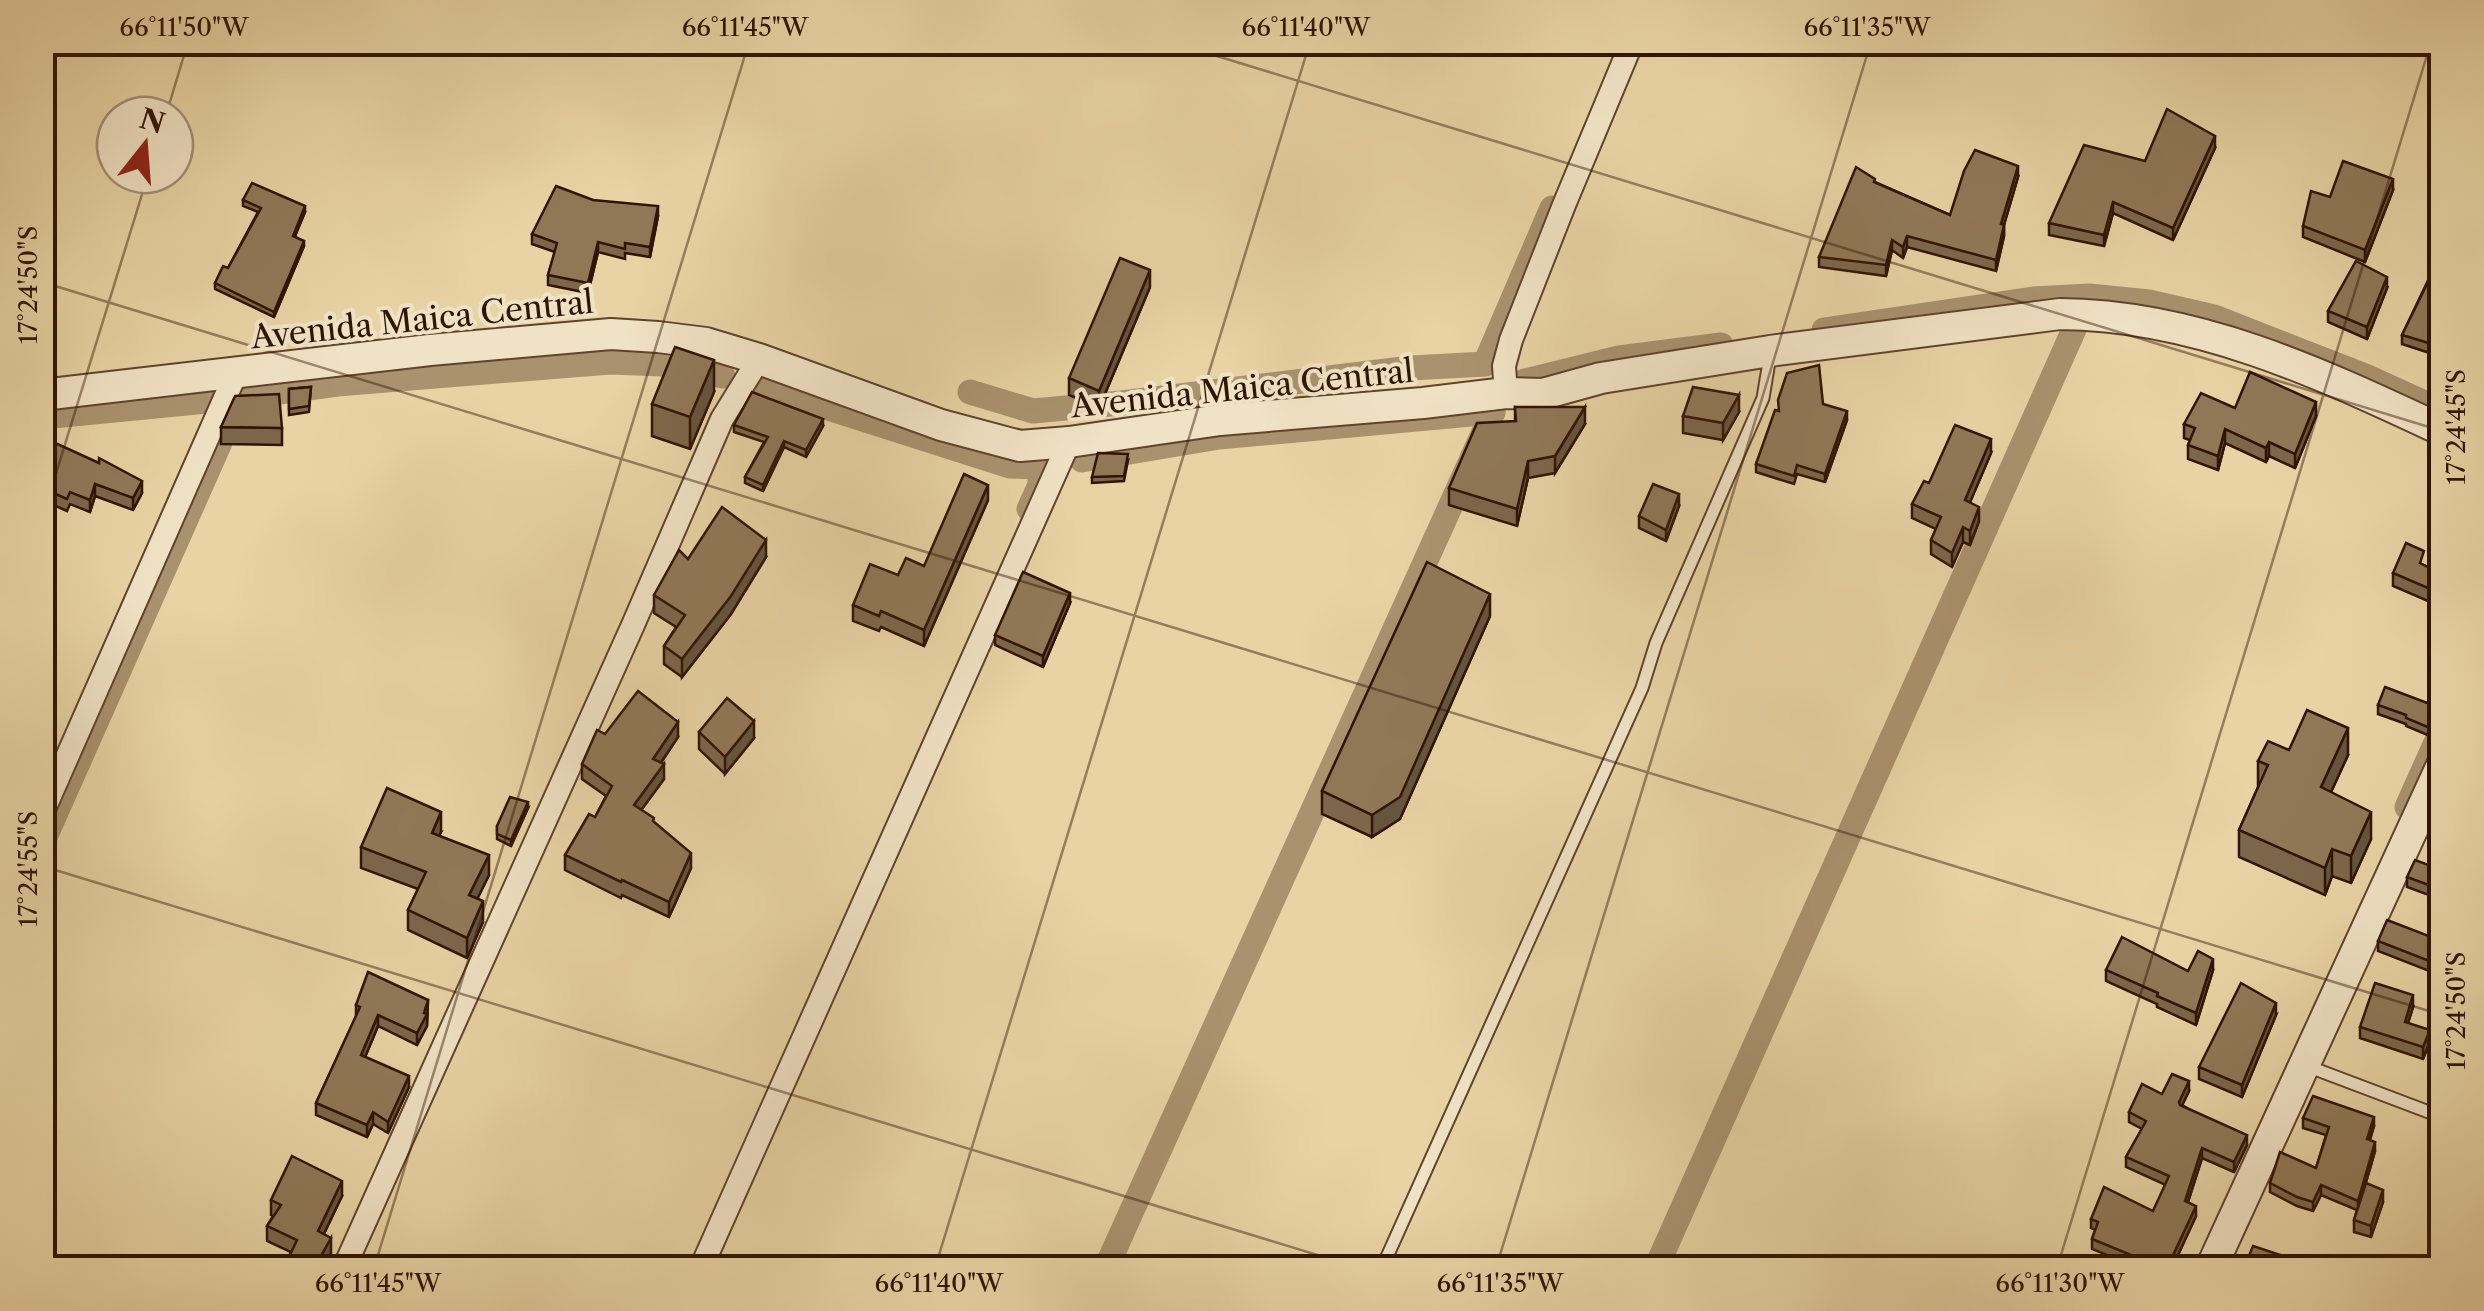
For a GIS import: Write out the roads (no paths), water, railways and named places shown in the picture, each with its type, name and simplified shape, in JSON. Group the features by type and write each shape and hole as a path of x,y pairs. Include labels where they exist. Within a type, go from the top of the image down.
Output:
{"street":[{"path":"1506,393 1504,366 1511,340 1632,42"},
{"name":"Avenida Maica Central","path":"42,395 430,350 612,334 706,344 942,425 1020,446 1220,420 1506,393 1543,394 1602,378 1770,352 2060,314 2098,314 2147,321 2239,343 2329,377 2442,430"},
{"path":"344,1268 722,420 758,359"},
{"path":"42,814 236,372"},
{"path":"701,1268 1069,442"},
{"path":"2211,1268 2442,764"}],"lane":[{"path":"1382,1268 1642,688 1656,643 1764,398 1770,352"},
{"path":"2303,1065 2442,1116"}],"waterway":[{"path":"970,392 1033,411 1411,368 1485,364 1552,208"},
{"path":"1824,330 2033,299 2089,296 2149,302 2214,317 2365,376 2442,411"},
{"path":"1656,1268 2076,325"},
{"path":"1525,381 1619,358 1721,345"},
{"path":"238,398 337,384 610,362 663,364 723,376"},
{"path":"766,388 1010,466 1042,467"},
{"path":"42,417 207,401"},
{"path":"42,844 234,411"},
{"path":"1082,460 1219,437 1493,412"},
{"path":"1106,1268 1493,412"},
{"path":"1029,509 1040,485 1040,467"},
{"path":"2407,807 2442,729"}]}
